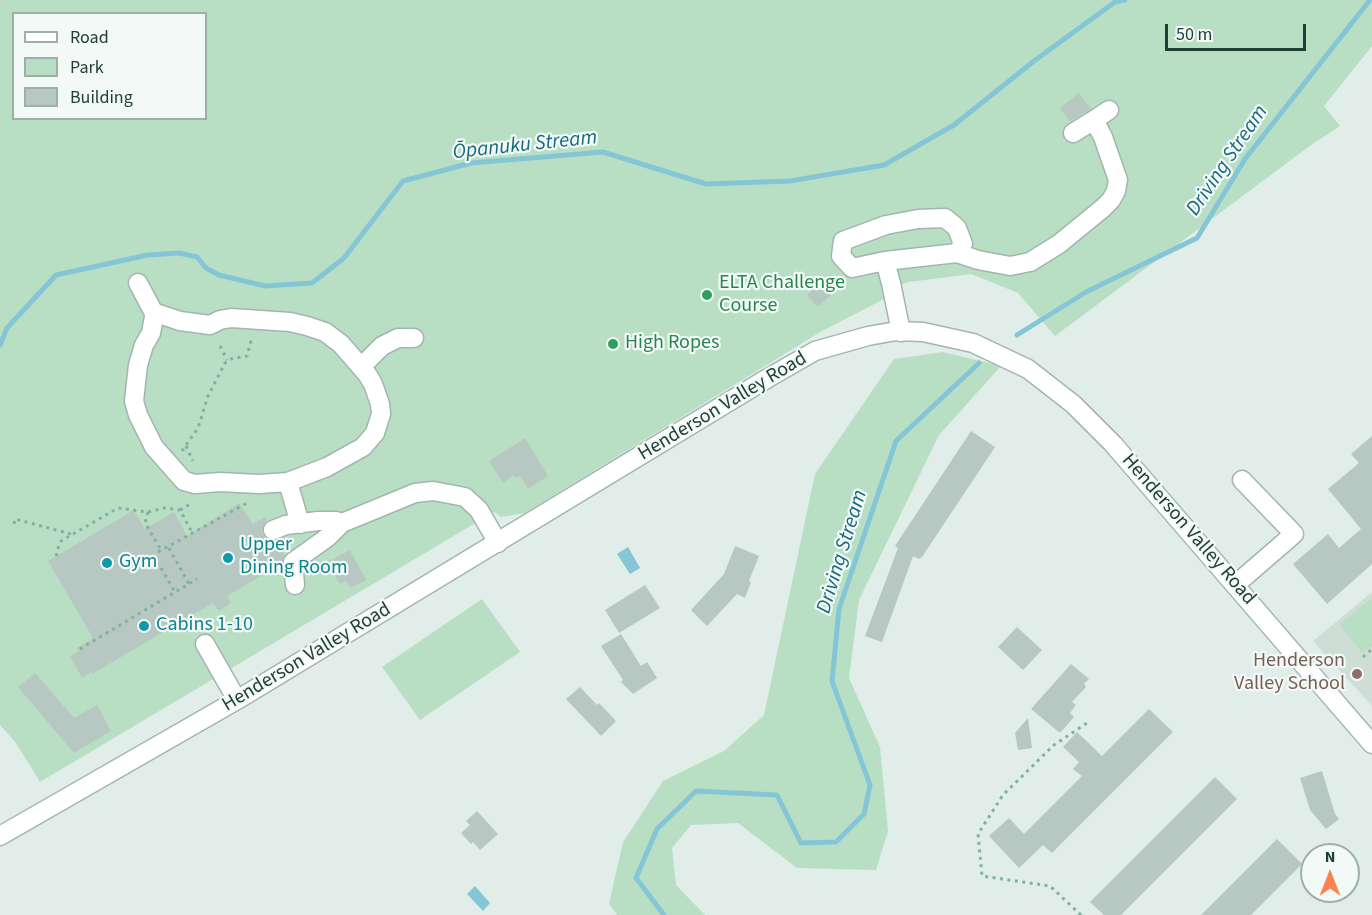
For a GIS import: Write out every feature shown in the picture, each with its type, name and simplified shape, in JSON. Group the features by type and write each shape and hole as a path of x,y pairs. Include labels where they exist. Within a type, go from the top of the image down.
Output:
{"street":[{"path":"957,253 963,244 957,228 945,218 918,219 886,225 843,241 841,256 852,268 885,261 957,253 1010,266 1030,262 1059,244 1103,208 1116,191 1118,180 1103,137 1102,115 1073,133"},
{"path":"885,261 901,332"},
{"path":"138,282 154,315 151,333 144,345 138,366 134,401 153,447 184,481 195,484 288,482 327,467 363,447 375,433 381,414 373,384 341,344 325,332 307,326 236,318 220,320 210,325 180,321 159,314 154,315"},
{"name":"Henderson Valley Road","path":"0,836 237,700 815,351 868,336 901,332 923,332 973,343 1028,369 1073,404 1113,444 1372,744"},
{"path":"361,367 382,346 398,338 414,338"},
{"path":"1235,585 1294,534 1242,480"},
{"path":"288,482 300,532"},
{"path":"238,500 250,484"},
{"path":"295,585 293,562 328,537 342,523 415,493 433,491 465,497 478,510 498,543"},
{"path":"273,530 300,532 328,520 342,523"},
{"path":"205,644 237,700"}],"path":[{"path":"227,360 247,356 252,340"},
{"path":"220,346 227,360"},
{"path":"181,452 198,428 208,396 227,360"},
{"path":"148,512 145,523 160,552 193,534 238,500"},
{"path":"57,555 61,541 118,508 148,512 165,508 180,510 193,534"},
{"path":"14,524 15,519 72,534"},
{"path":"169,548 189,584"},
{"path":"161,568 175,592"},
{"path":"80,649 197,579"},
{"path":"1363,657 1372,649"},
{"path":"1081,915 1050,886 982,876 978,834 1003,795 1054,745 1087,723"}],"shaded area":[{"name":"Henderson Valley School","path":"1372,592 1372,706 1313,641"}],"green space":[{"path":"0,0 1372,0 1372,46 1324,106 1340,126 1311,145 1055,336 1018,293 971,274 909,282 886,290 888,297 822,331 525,513 501,517 494,512 40,782 16,743 0,725"},
{"path":"943,352 1001,366 939,435 859,600 849,678 880,747 888,831 876,870 797,868 738,823 691,825 672,848 676,885 705,915 617,915 609,904 623,842 663,781 724,751 764,715 815,474 894,359"},
{"path":"1372,598 1372,646 1362,653 1339,624"},
{"path":"482,599 520,652 420,720 382,667"}],"water":[{"path":"628,547 640,568 630,574 617,554"},
{"path":"475,886 490,903 483,911 467,894"}],"building":[{"path":"1079,93 1091,109 1070,121 1060,108"},
{"path":"830,274 840,286 818,307 807,295"},
{"path":"971,431 995,447 922,557 919,559 913,556 882,642 865,636 898,548 895,546"},
{"path":"1372,436 1372,564 1327,604 1293,564 1328,534 1339,548 1361,529 1328,489 1359,463 1351,454"},
{"path":"525,438 548,476 528,489 520,476 516,478 514,475 503,483 489,461"},
{"path":"239,503 253,524 265,517 267,521 262,528 262,533 266,539 278,540 284,555 282,563 227,596 231,603 219,611 213,603 82,678 70,656 79,651 77,648 93,638 48,561 134,510 145,529 174,512 187,536"},
{"path":"735,546 759,556 749,581 751,582 745,598 737,594 707,626 691,610 724,574"},
{"path":"350,550 366,580 350,588 346,581 340,584 328,562"},
{"path":"645,585 660,608 619,633 605,610"},
{"path":"1017,627 1042,650 1023,670 998,647"},
{"path":"621,634 641,666 647,662 657,678 633,694 621,682 623,680 601,646"},
{"path":"1071,664 1089,679 1084,684 1086,687 1072,702 1076,705 1070,713 1074,717 1060,733 1031,709"},
{"path":"35,673 74,718 97,705 111,731 74,753 18,687"},
{"path":"580,687 616,721 601,736 566,699"},
{"path":"1149,709 1173,732 1052,853 1043,845 1019,868 989,836 1009,818 1024,834 1082,776 1073,769 1079,762 1063,747 1077,732 1102,756"},
{"path":"1028,718 1032,748 1018,750 1015,733"},
{"path":"1322,771 1335,814 1339,819 1326,829 1310,810 1300,778"},
{"path":"1215,777 1237,799 1121,915 1104,915 1090,902"},
{"path":"477,811 498,834 480,850 461,833 470,825 466,821"},
{"path":"1277,839 1300,862 1300,866 1251,915 1201,915"}],"waterway":[{"name":"Ōpanuku Stream","path":"0,345 7,328 56,275 148,255 179,253 197,257 206,268 219,275 265,286 312,283 344,258 403,181 471,163 603,152 706,184 790,181 884,165 954,125 1034,61 1115,2 1125,0"},
{"name":"Driving Stream","path":"1017,335 1086,292 1197,238 1245,159 1370,0"},
{"name":"Driving Stream","path":"664,915 636,878 657,829 696,791 777,795 801,843 836,842 864,814 870,785 832,681 839,609 896,441 979,363"}],"place":[{"name":"ELTA Challenge Course","path":"707,295"},
{"name":"High Ropes","path":"613,344"},
{"name":"Upper Dining Room","path":"228,558"},
{"name":"Gym","path":"107,563"},
{"name":"Cabins 1-10","path":"144,626"},
{"name":"Henderson Valley School","path":"1357,674"}]}
